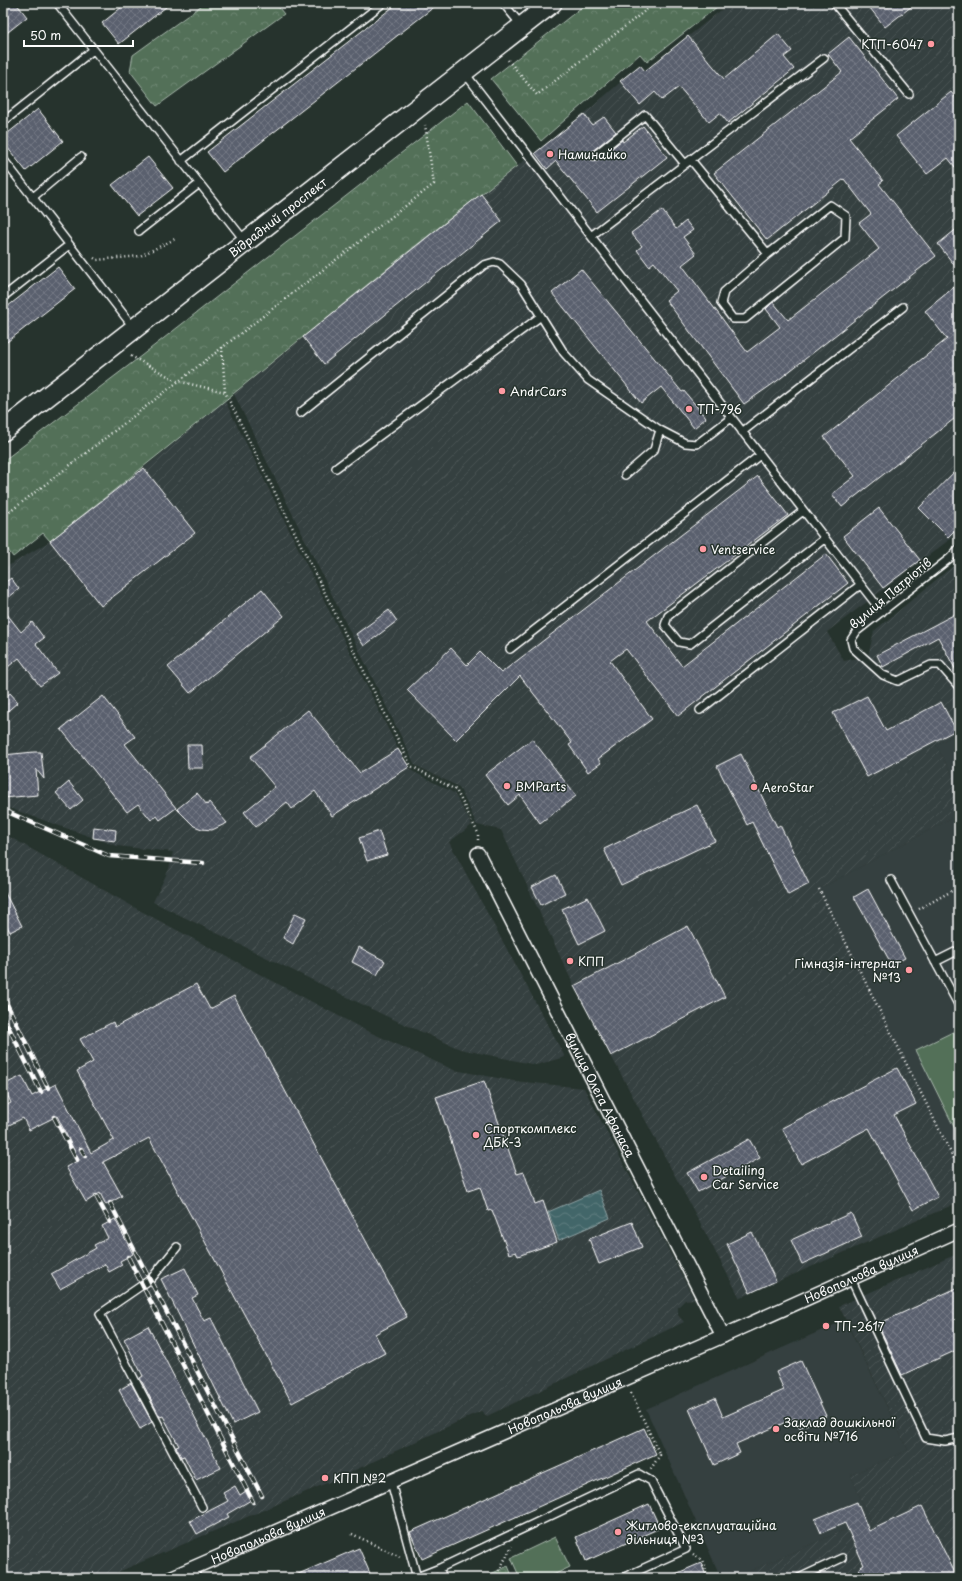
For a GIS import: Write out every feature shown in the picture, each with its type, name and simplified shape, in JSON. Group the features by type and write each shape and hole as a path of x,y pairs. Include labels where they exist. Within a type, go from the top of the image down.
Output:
{"main road":[{"name":"Відрадний проспект","path":"3,431 552,3"}],"street":[{"name":"вулиця Олега Афанаса","path":"478,854 723,1336"},
{"name":"Новопольова вулиця","path":"170,1578 195,1573 391,1482 959,1230"}],"lane":[{"path":"57,3 245,241"},
{"path":"181,161 383,3"},
{"path":"503,3 523,26"},
{"path":"834,3 909,94"},
{"path":"3,122 93,50"},
{"path":"591,236 824,58"},
{"path":"464,72 882,612"},
{"path":"594,156 645,115 768,254"},
{"path":"32,198 81,157"},
{"path":"3,159 135,328"},
{"path":"139,231 199,184"},
{"path":"830,205 846,216 845,238 745,319 733,319 721,303 724,292 768,254 830,205"},
{"path":"3,297 69,245"},
{"path":"300,412 484,265 494,262 500,264 521,284 564,352 588,380 660,430 685,443 698,444 731,418"},
{"path":"742,432 903,307"},
{"path":"336,468 541,316"},
{"path":"625,475 654,450 660,430"},
{"path":"510,649 760,455"},
{"path":"803,511 668,616 665,625 679,642 690,644 824,539"},
{"name":"вулиця Патріотів","path":"959,548 857,631 852,640 853,648 883,675 898,681 931,665 940,665 959,686"},
{"path":"700,710 860,585"},
{"path":"891,880 959,1006"},
{"path":"935,962 959,950"},
{"path":"177,1247 151,1279 100,1314 202,1507"},
{"path":"850,1279 926,1438 945,1441 959,1438"},
{"path":"391,1482 417,1578 639,1474 651,1481 686,1549 622,1578"},
{"path":"799,1578 842,1558"},
{"path":"440,1568 442,1578"}],"path":[{"path":"508,60 537,95 655,3"},
{"path":"3,517 177,381 434,184 425,124"},
{"path":"69,245 97,260 140,256 175,239"},
{"path":"222,347 225,392 411,766 456,790 478,833 478,854"},
{"path":"131,356 177,381 225,392"},
{"path":"3,506 11,511"},
{"path":"909,914 959,887"},
{"path":"819,889 959,1169"},
{"path":"631,1393 660,1455 645,1478"},
{"path":"496,1578 520,1531"},
{"path":"352,1534 413,1563"},
{"path":"686,1549 702,1560 709,1578"}],"shaded area":[{"path":"730,3 959,3 959,530 949,540 827,632 844,661 868,656 874,631 959,561 959,732 936,745 959,787 959,814 819,889 959,1169 959,1202 740,1298 574,986 501,830 477,825 459,787 415,765 234,394 481,194 584,114 640,65 645,71"},
{"path":"225,401 398,749 412,771 454,793 472,825 449,842 565,1057 536,1065 460,1049 386,1016 153,902 169,869 173,852 117,846 3,806 3,569 50,541 144,468"},
{"path":"959,732 959,787 936,745"},
{"name":"Гімназія-інтернат №13","path":"959,814 959,1169 819,889"},
{"path":"3,833 139,910 365,1030 454,1070 514,1081 584,1088 694,1299 685,1300 678,1307 678,1315 684,1322 487,1416 481,1411 336,1479 104,1578 3,1578"},
{"path":"959,1253 959,1578 734,1578 869,1519 851,1475 908,1450 839,1306"},
{"name":"Заклад дошкільної освіти №716","path":"845,1320 908,1450 851,1475 869,1519 734,1578 721,1578 646,1409"}],"green space":[{"path":"205,3 275,3 284,14 157,106 130,71 133,55"},
{"path":"587,3 722,3 647,62 640,54 541,141 491,79"},
{"path":"468,101 517,166 399,259 50,541 43,533 13,557 3,543 3,461 132,363"},
{"path":"959,1029 959,1132 957,1133 916,1050"},
{"path":"555,1537 570,1567 547,1578 520,1578 511,1558"},
{"path":"508,1566 513,1578 482,1578"}],"water":[{"path":"599,1190 610,1218 559,1240 548,1212"}],"building":[{"path":"3,3 16,3 27,17 3,36"},
{"path":"127,3 171,3 119,44 102,23"},
{"path":"398,3 439,3 223,172 207,152"},
{"path":"866,3 916,3 885,27"},
{"path":"778,34 792,51 784,57 794,69 728,123 720,113 709,122 679,87 662,100 655,92 640,105 620,81 640,65 645,71 688,36 724,79"},
{"path":"849,37 898,99 849,138 883,181 879,184 936,256 777,381 744,404 666,300 677,291 654,262 649,266 637,250 642,246 631,233 662,210 676,229 686,221 693,230 683,237 696,254 682,265 747,352 780,327 766,309 773,302 788,320 879,249 859,223 871,214 844,179 767,240 714,173 842,72 828,54"},
{"path":"951,92 959,102 959,172 948,158 927,174 896,136"},
{"path":"38,109 63,141 26,171 3,142 3,137"},
{"path":"584,114 592,125 604,117 616,132 591,152 589,156 592,160 597,160 622,140 623,142 643,126 667,157 597,212 556,161 547,169 535,153"},
{"path":"148,157 173,188 137,216 112,185"},
{"path":"481,194 502,221 324,364 303,337"},
{"path":"959,227 959,271 938,244"},
{"path":"58,267 75,289 3,345 3,310"},
{"path":"581,269 682,392 684,391 706,418 694,428 661,387 641,403 552,293"},
{"path":"959,283 959,415 842,507 832,494 855,476 824,437 947,339 925,311"},
{"path":"959,467 959,526 948,537 919,508"},
{"path":"144,468 195,533 101,606 50,541"},
{"path":"758,476 788,515 647,621 682,666 826,554 848,583 678,716 626,649 610,661 652,719 598,759 601,763 588,772 569,745 572,743 520,676 456,740 407,690 451,648 467,665 480,652 501,673"},
{"path":"879,508 920,560 883,588 843,536"},
{"path":"11,578 19,589 3,602 3,584"},
{"path":"262,589 284,616 190,693 168,667"},
{"path":"3,609 21,632 32,622 44,638 36,644 58,673 40,686 19,658 3,671"},
{"path":"389,610 397,621 364,646 356,634"},
{"path":"959,612 959,676 938,637 883,667 877,655"},
{"path":"10,693 18,702 3,715 3,699"},
{"path":"103,696 135,737 125,744 176,808 160,820 157,816 151,820 138,804 127,812 61,729"},
{"path":"867,696 886,731 941,702 956,730 867,777 833,713"},
{"path":"308,710 360,773 398,749 409,767 332,816 315,791 292,809 287,802 256,827 244,812 275,787 250,757"},
{"path":"532,739 576,796 540,823 520,795 508,805 485,775"},
{"path":"187,745 202,745 203,768 188,768"},
{"path":"41,752 44,779 36,769 38,795 3,798 3,755"},
{"path":"741,754 777,827 780,825 809,884 788,895 752,822 747,825 717,766"},
{"path":"69,782 83,800 71,810 56,793"},
{"path":"197,793 207,805 209,802 227,823 212,830 202,829 194,826 177,809"},
{"path":"697,805 715,841 621,885 604,849"},
{"path":"94,827 116,830 115,841 93,838"},
{"path":"379,831 387,855 367,861 359,838"},
{"path":"556,875 565,893 541,905 532,887"},
{"path":"3,889 22,926 10,932 3,919"},
{"path":"868,889 905,958 892,965 854,897"},
{"path":"588,897 605,931 579,944 562,909"},
{"path":"295,913 306,918 293,944 283,938"},
{"path":"688,926 725,997 611,1056 574,986"},
{"path":"359,947 385,961 377,975 352,962"},
{"path":"196,984 210,1009 234,996 407,1317 375,1334 385,1353 292,1403 149,1138 103,1162 122,1196 106,1205 100,1193 86,1202 66,1167 79,1160 57,1116 29,1130 23,1118 3,1128 3,1107 11,1103 3,1085 22,1076 32,1096 56,1084 91,1153 114,1140 77,1071 93,1062 80,1039 113,1022 115,1027"},
{"path":"897,1068 916,1104 894,1115 938,1197 913,1210 869,1128 801,1164 782,1128"},
{"name":"Спорткомплекс ДБК-3","path":"484,1081 517,1174 524,1172 535,1204 543,1201 557,1242 518,1256 516,1252 509,1254 492,1210 488,1211 480,1187 468,1191 436,1097"},
{"path":"749,1139 760,1158 698,1192 687,1173"},
{"path":"851,1213 862,1237 802,1264 791,1240"},
{"path":"115,1219 133,1254 120,1261 122,1265 109,1272 105,1264 60,1289 51,1274 96,1248 94,1245 108,1238 102,1226"},
{"path":"632,1222 642,1247 599,1264 589,1239"},
{"path":"752,1232 776,1281 750,1293 727,1244"},
{"path":"185,1268 198,1295 192,1298 204,1321 211,1318 258,1412 233,1424 161,1279"},
{"path":"959,1287 959,1349 902,1375 878,1324"},
{"path":"148,1326 221,1468 196,1480 184,1456 181,1457 176,1447 179,1446 163,1416 160,1417 140,1378 143,1376 124,1339"},
{"path":"801,1361 826,1416 799,1428 795,1418 736,1444 740,1453 714,1465 689,1409 715,1398 723,1417 784,1390 776,1372"},
{"path":"131,1383 152,1422 140,1429 119,1390"},
{"path":"644,1428 656,1454 422,1559 410,1532"},
{"path":"235,1486 240,1495 246,1491 251,1500 227,1514 229,1517 197,1534 190,1521 228,1501 223,1493"},
{"path":"857,1502 869,1531 922,1506 956,1575 950,1578 863,1578 859,1568 864,1565 845,1523 821,1533 815,1519"},
{"name":"Житлово-експлуатаційна дільниця №3","path":"649,1504 660,1528 586,1561 576,1537"},
{"path":"359,1548 372,1578 289,1578"},
{"path":"701,1563 707,1578 666,1578"}],"railway":[{"path":"3,810 109,856 203,863"},
{"path":"3,996 48,1088"},
{"path":"3,1016 41,1092"},
{"path":"54,1117 77,1160"},
{"path":"81,1149 85,1156"},
{"path":"96,1196 110,1222"},
{"path":"110,1203 262,1496"},
{"path":"128,1257 253,1502"}],"place":[{"name":"КТП-6047","path":"931,44"},
{"name":"Наминайко","path":"550,154"},
{"name":"AndrCars","path":"502,391"},
{"name":"ТП-796","path":"689,409"},
{"name":"Ventservice","path":"703,549"},
{"name":"BMParts","path":"507,786"},
{"name":"AeroStar","path":"754,787"},
{"name":"КПП","path":"570,961"},
{"name":"Гімназія-інтернат №13","path":"909,970"},
{"name":"Спорткомплекс ДБК-3","path":"476,1135"},
{"name":"Detailing Car Service","path":"704,1177"},
{"name":"ТП-2617","path":"826,1326"},
{"name":"Заклад дошкільної освіти №716","path":"776,1429"},
{"name":"КПП №2","path":"325,1478"},
{"name":"Житлово-експлуатаційна дільниця №3","path":"618,1532"}]}
